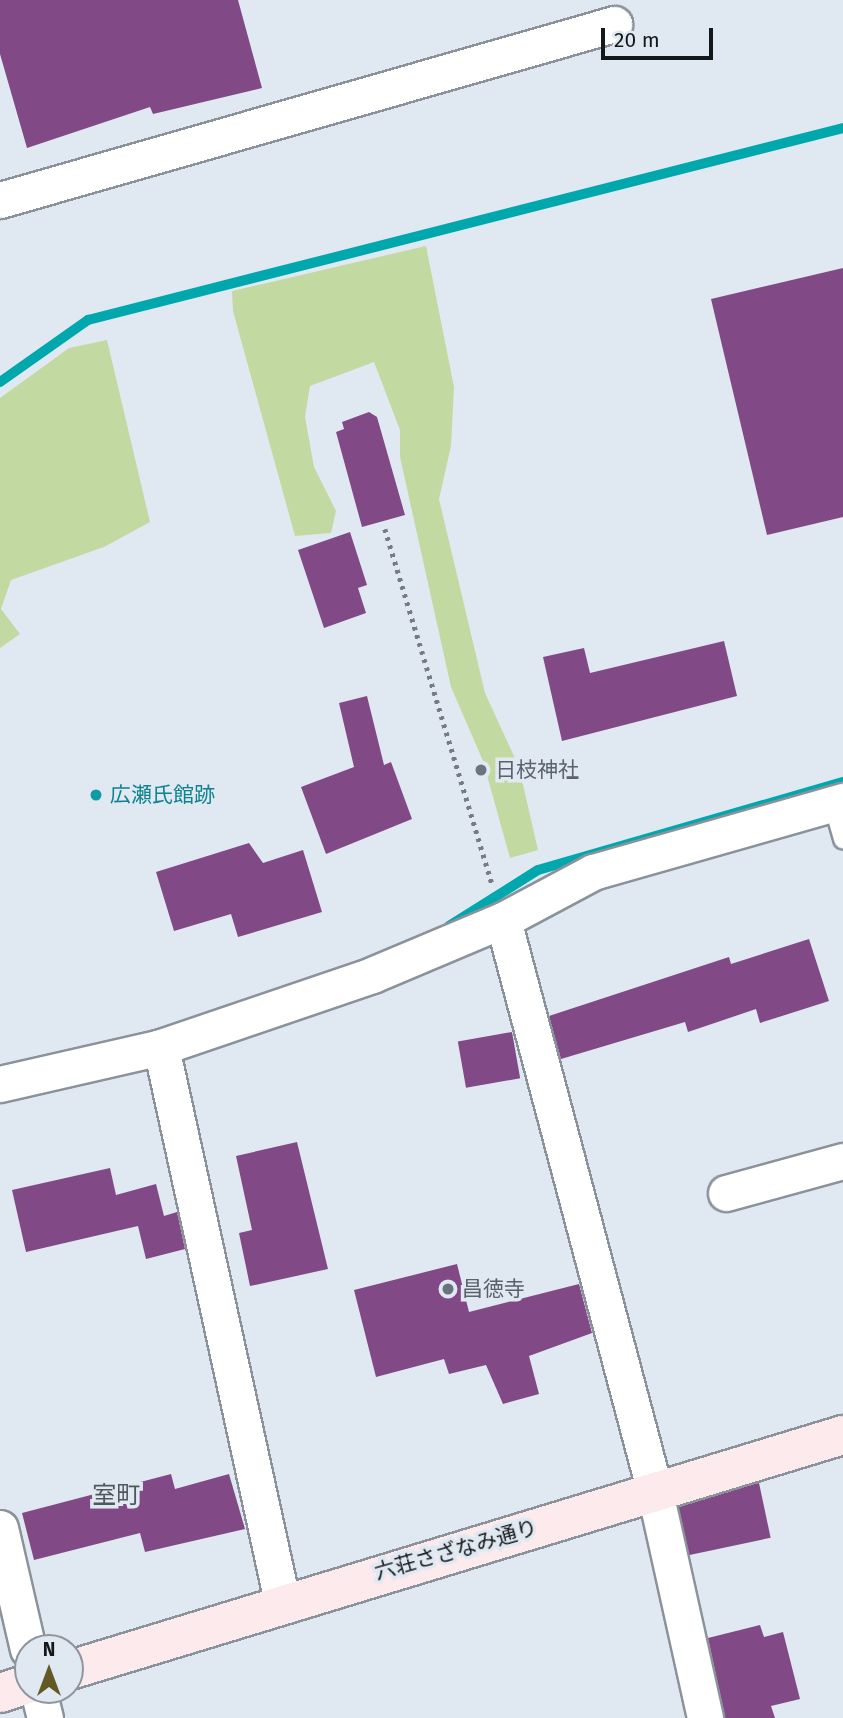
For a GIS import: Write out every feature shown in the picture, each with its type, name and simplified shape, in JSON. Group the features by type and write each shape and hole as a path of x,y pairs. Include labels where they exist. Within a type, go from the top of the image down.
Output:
{"street":[{"path":"0,200 614,24"},
{"path":"0,1084 161,1047 372,975 498,904 593,872 838,802"},
{"path":"498,904 655,1492 705,1718"},
{"path":"161,1047 282,1601"},
{"path":"726,1193 843,1161"},
{"name":"六荘さざなみ通り","path":"84,1665 282,1601 843,1435"},
{"path":"0,1528 25,1634"}],"lane":[{"path":"838,802 843,840"}],"path":[{"path":"385,529 498,904"}],"green space":[{"path":"426,246 454,387 451,446 439,499 485,693 519,767 538,850 510,858 483,761 451,687 400,457 400,430 374,362 310,386 305,417 314,467 336,511 331,533 295,536 233,311 232,291"},
{"path":"107,340 150,522 104,547 11,580 1,609 20,634 0,648 0,398 69,348"}],"building":[{"path":"0,0 238,0 262,88 153,114 150,107 27,148 0,54"},
{"path":"843,268 843,517 767,535 711,299"},
{"path":"369,412 377,417 405,515 362,527 336,432 344,429 342,422"},
{"path":"350,532 367,585 358,588 366,613 324,628 298,550"},
{"path":"724,641 737,696 562,741 543,657 584,648 590,673"},
{"path":"367,696 384,765 391,762 412,819 326,854 301,787 354,767 339,703"},
{"path":"249,843 263,863 303,850 322,912 238,937 231,914 174,931 156,872"},
{"path":"809,939 829,1001 760,1023 756,1009 688,1032 685,1022 561,1059 549,1016 729,957 731,964"},
{"path":"512,1032 520,1078 466,1088 458,1042"},
{"path":"297,1142 328,1269 250,1286 239,1233 252,1230 236,1156"},
{"path":"110,1168 116,1195 156,1184 164,1216 177,1212 185,1249 146,1259 138,1226 26,1252 12,1190"},
{"path":"457,1264 469,1312 579,1284 592,1333 529,1356 539,1394 503,1404 486,1365 449,1374 444,1359 376,1377 354,1290"},
{"path":"171,1474 175,1489 229,1474 245,1529 145,1552 140,1533 34,1560 22,1513"},
{"path":"759,1483 771,1538 688,1555 677,1500"},
{"path":"760,1625 764,1637 783,1632 800,1699 771,1706 775,1718 725,1718 708,1638"}],"waterway":[{"path":"0,382 88,320 843,128"},
{"path":"449,926 538,870 843,782"}],"place":[{"name":"日枝神社","path":"481,770"},
{"name":"広瀬氏館跡","path":"96,795"},
{"name":"昌徳寺","path":"448,1289"}],"district":[{"name":"室町","path":"116,1496"}]}
